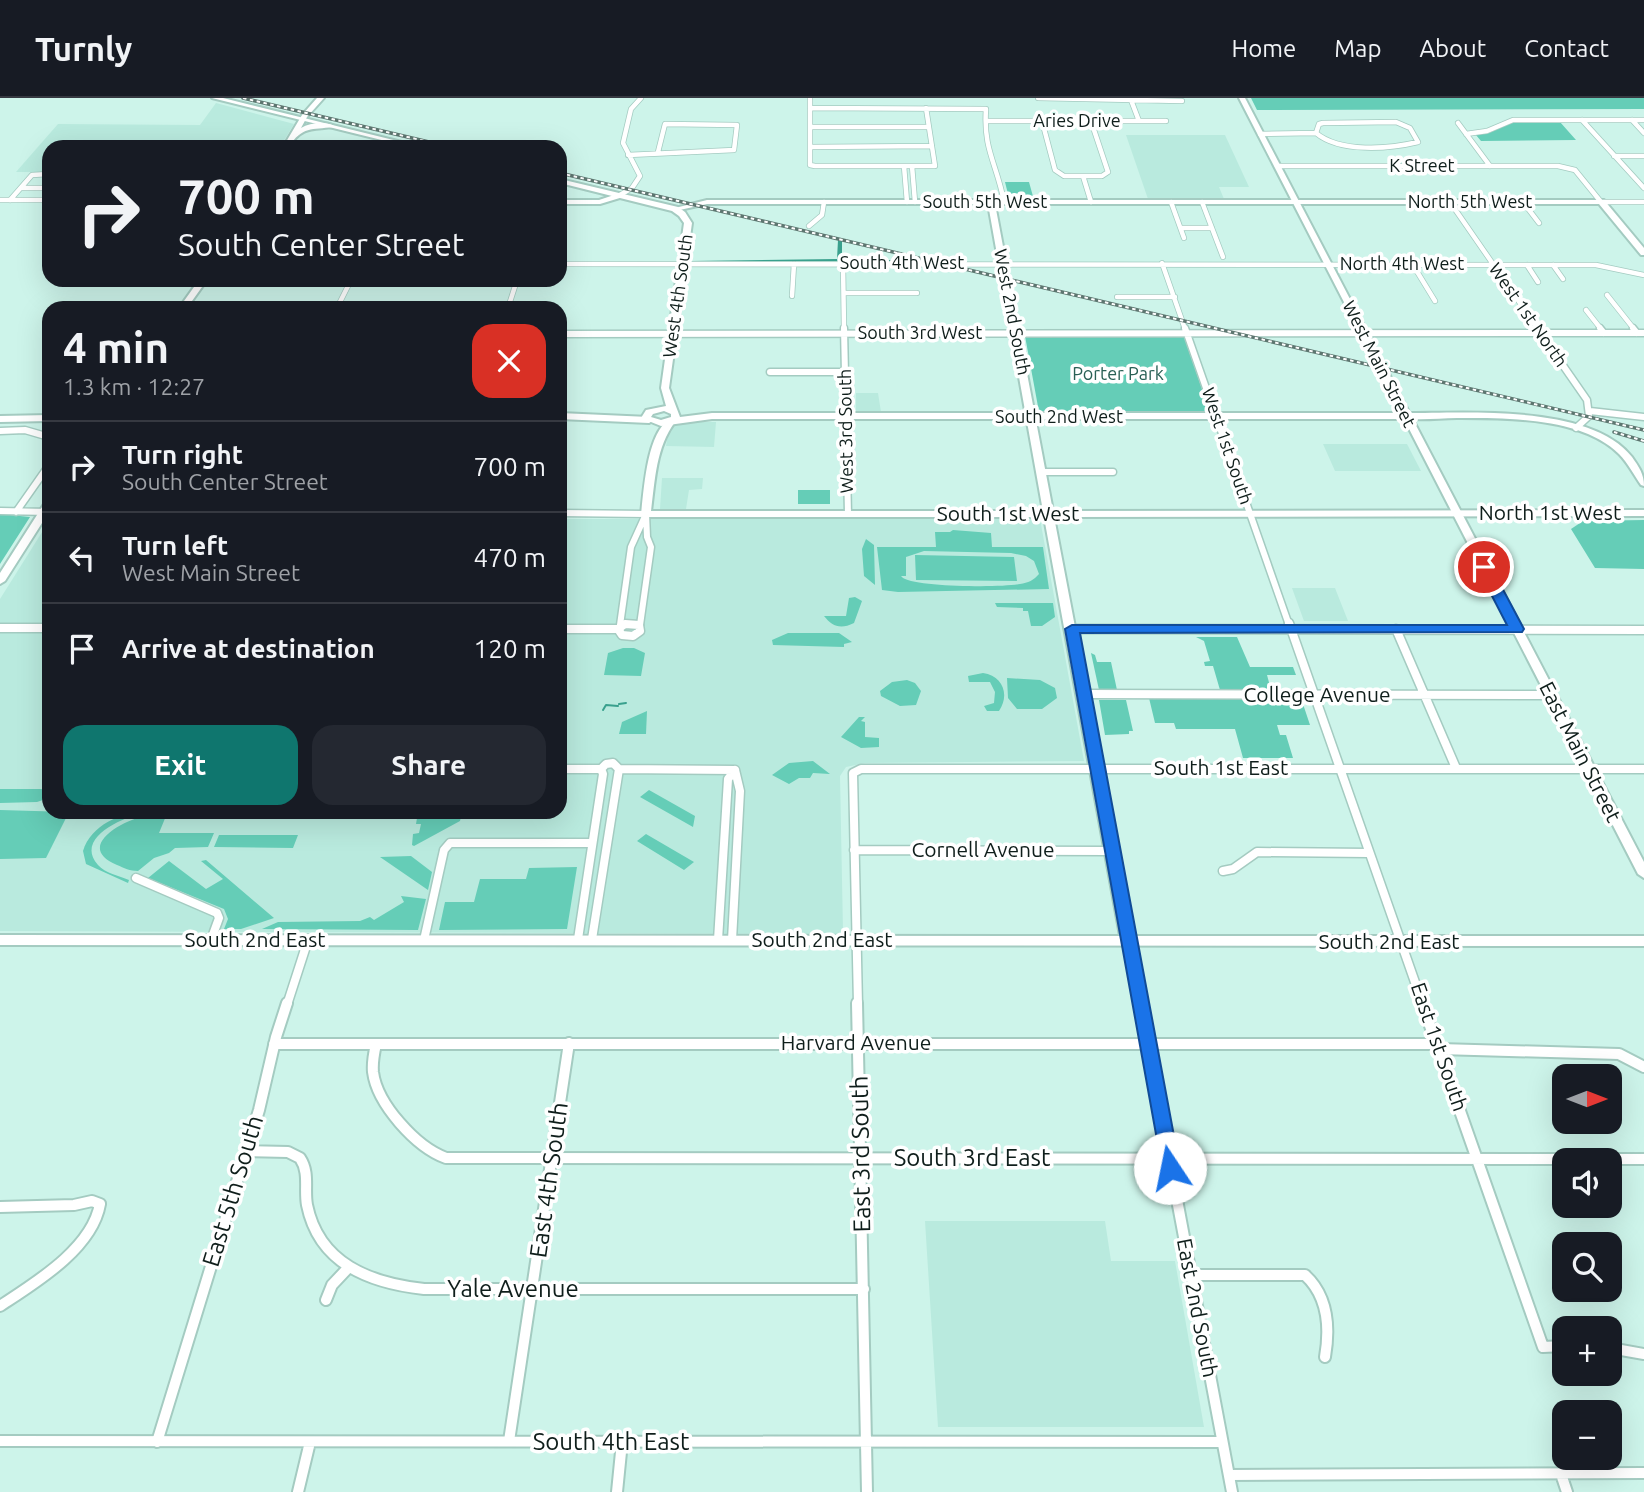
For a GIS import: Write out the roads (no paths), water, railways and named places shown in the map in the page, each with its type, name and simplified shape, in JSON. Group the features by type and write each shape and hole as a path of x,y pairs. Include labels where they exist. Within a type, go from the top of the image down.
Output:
{"main road":[{"path":"215,98 390,140"},
{"path":"290,140 315,101 326,98"},
{"name":"West Main Street","path":"1242,98 1517,629"},
{"path":"295,133 309,127 331,126"},
{"path":"567,183 675,209"},
{"path":"567,202 600,202 620,195"},
{"name":"South 5th West","path":"675,209 707,202 1296,202"},
{"name":"West 2nd South","path":"991,202 1072,629"},
{"name":"North 5th West","path":"1296,202 1601,202"},
{"path":"1601,202 1644,253"},
{"name":"West 4th South","path":"651,416 665,388 688,223 675,209"},
{"name":"West 4th South","path":"665,388 672,416"},
{"path":"567,416 672,416"},
{"path":"651,416 672,416"},
{"path":"651,416 657,450"},
{"path":"646,514 657,450 664,428 672,416"},
{"name":"South 2nd West","path":"672,416 1516,417 1541,419 1576,428"},
{"path":"0,419 42,418"},
{"path":"1576,428 1619,449 1644,483"},
{"name":"North 1st West","path":"1457,514 1644,513"},
{"name":"South 1st West","path":"646,514 1457,514"},
{"path":"0,582 42,518"},
{"name":"East 2nd South","path":"1072,629 1128,941"},
{"name":"East Main Street","path":"1517,629 1644,874"},
{"name":"South 2nd East","path":"0,940 1644,941"}],"street":[{"path":"620,195 636,186 640,177 639,167 624,148 624,138 631,109 641,98"},
{"path":"810,98 810,166 935,166 926,108"},
{"path":"954,98 956,108"},
{"path":"1040,99 1179,100"},
{"path":"1131,100 1139,121"},
{"path":"810,108 986,109 984,134 988,153 999,174 1004,202"},
{"path":"1466,134 1487,131 1513,120 1644,120"},
{"path":"1582,120 1644,188"},
{"path":"1632,120 1644,132"},
{"name":"Aries Drive","path":"987,121 1167,121"},
{"path":"1042,121 1056,172 1064,176 1102,176 1108,172 1091,121"},
{"path":"1260,134 1317,133 1325,141 1336,144 1418,142 1407,125 1396,122 1330,122 1319,124 1317,133"},
{"path":"1458,123 1490,166"},
{"path":"628,155 734,150 737,125 665,124 658,152"},
{"path":"810,127 929,127"},
{"path":"810,146 932,146"},
{"path":"1614,156 1644,156"},
{"path":"904,166 911,202"},
{"path":"911,202 912,166"},
{"name":"K Street","path":"1277,166 1567,167 1575,170 1601,202"},
{"path":"10,200 32,175 42,174"},
{"path":"1083,176 1091,202"},
{"path":"21,188 42,188"},
{"path":"0,200 40,200 42,197"},
{"path":"809,226 822,215 824,202"},
{"path":"1171,202 1184,238"},
{"path":"1202,202 1223,257"},
{"name":"West 1st North","path":"1450,202 1582,393 1590,411"},
{"path":"1523,202 1539,223"},
{"name":"North 5th West","path":"1601,202 1644,202"},
{"path":"1181,228 1212,228"},
{"name":"West 1st South","path":"1162,263 1292,630"},
{"name":"South 4th West","path":"567,264 1328,264"},
{"path":"792,296 794,264"},
{"name":"West 3rd South","path":"843,264 848,514"},
{"name":"North 4th West","path":"1328,264 1606,266 1644,275"},
{"path":"1413,265 1435,301"},
{"path":"1527,265 1538,282"},
{"path":"1553,265 1563,279"},
{"path":"844,293 917,293"},
{"path":"1607,295 1641,333"},
{"path":"1117,297 1175,297"},
{"path":"1586,310 1604,333"},
{"name":"South 3rd West","path":"567,334 1641,333"},
{"path":"769,372 845,372"},
{"path":"1576,428 1588,417 1590,411 1644,417"},
{"path":"0,431 25,430 42,435"},
{"path":"1043,472 1113,472"},
{"path":"16,512 42,475"},
{"path":"0,511 42,510"},
{"name":"South 1st West","path":"567,513 646,514"},
{"path":"646,514 647,537 651,547 640,631 632,636 622,635 619,628 631,547 639,537 646,514"},
{"path":"567,629 619,628 629,623 640,626"},
{"path":"0,628 42,628"},
{"path":"1072,629 1644,629"},
{"path":"1396,629 1456,768"},
{"name":"East 1st South","path":"1292,630 1543,1347 1552,1347"},
{"name":"College Avenue","path":"1083,694 1551,695"},
{"path":"585,939 586,843 602,772 610,763 620,769 735,770"},
{"path":"585,939 616,775 620,769"},
{"name":"South 1st East","path":"853,773 870,769 1644,769"},
{"path":"567,770 602,772"},
{"path":"725,940 740,791 735,770"},
{"path":"725,940 728,779 735,770"},
{"name":"East 3rd South","path":"853,773 867,1492"},
{"path":"425,940 446,846 458,843 586,843"},
{"name":"Cornell Avenue","path":"854,850 1112,850"},
{"path":"1223,871 1233,869 1257,852 1369,853"},
{"path":"136,878 217,914 219,918 211,940"},
{"name":"East 5th South","path":"157,1442 259,1110 274,1044 307,940"},
{"name":"East 2nd South","path":"1128,941 1232,1492"},
{"name":"Harvard Avenue","path":"274,1044 859,1042 1439,1046 1619,1054 1644,1067"},
{"name":"East 4th South","path":"509,1441 569,1043"},
{"name":"South 3rd East","path":"376,1044 374,1073 378,1086 407,1133 430,1153 446,1158 1644,1159"},
{"name":"Yale Avenue","path":"246,1151 288,1152 303,1161 306,1203 316,1233 325,1248 348,1268 365,1278 402,1287 864,1289"},
{"path":"0,1207 74,1205 92,1201 100,1204 86,1236 74,1252 50,1274 0,1307"},
{"path":"326,1300 332,1285 348,1268"},
{"path":"1191,1275 1305,1275 1319,1291 1327,1320 1325,1357"},
{"path":"1622,1350 1644,1354"},
{"name":"South 4th East","path":"0,1441 1222,1442"},
{"path":"617,1492 622,1442"},
{"path":"298,1492 310,1443"},
{"path":"1229,1475 1644,1473"},
{"path":"1561,1474 1567,1492"}],"waterway":[{"path":"619,704 626,703"},
{"path":"603,710 606,705 618,706"}],"railway":[{"path":"243,98 420,140"},
{"path":"567,175 1644,430"},
{"path":"1614,432 1644,441"}],"park label":[{"name":"Porter Park","path":"1118,374"}]}
